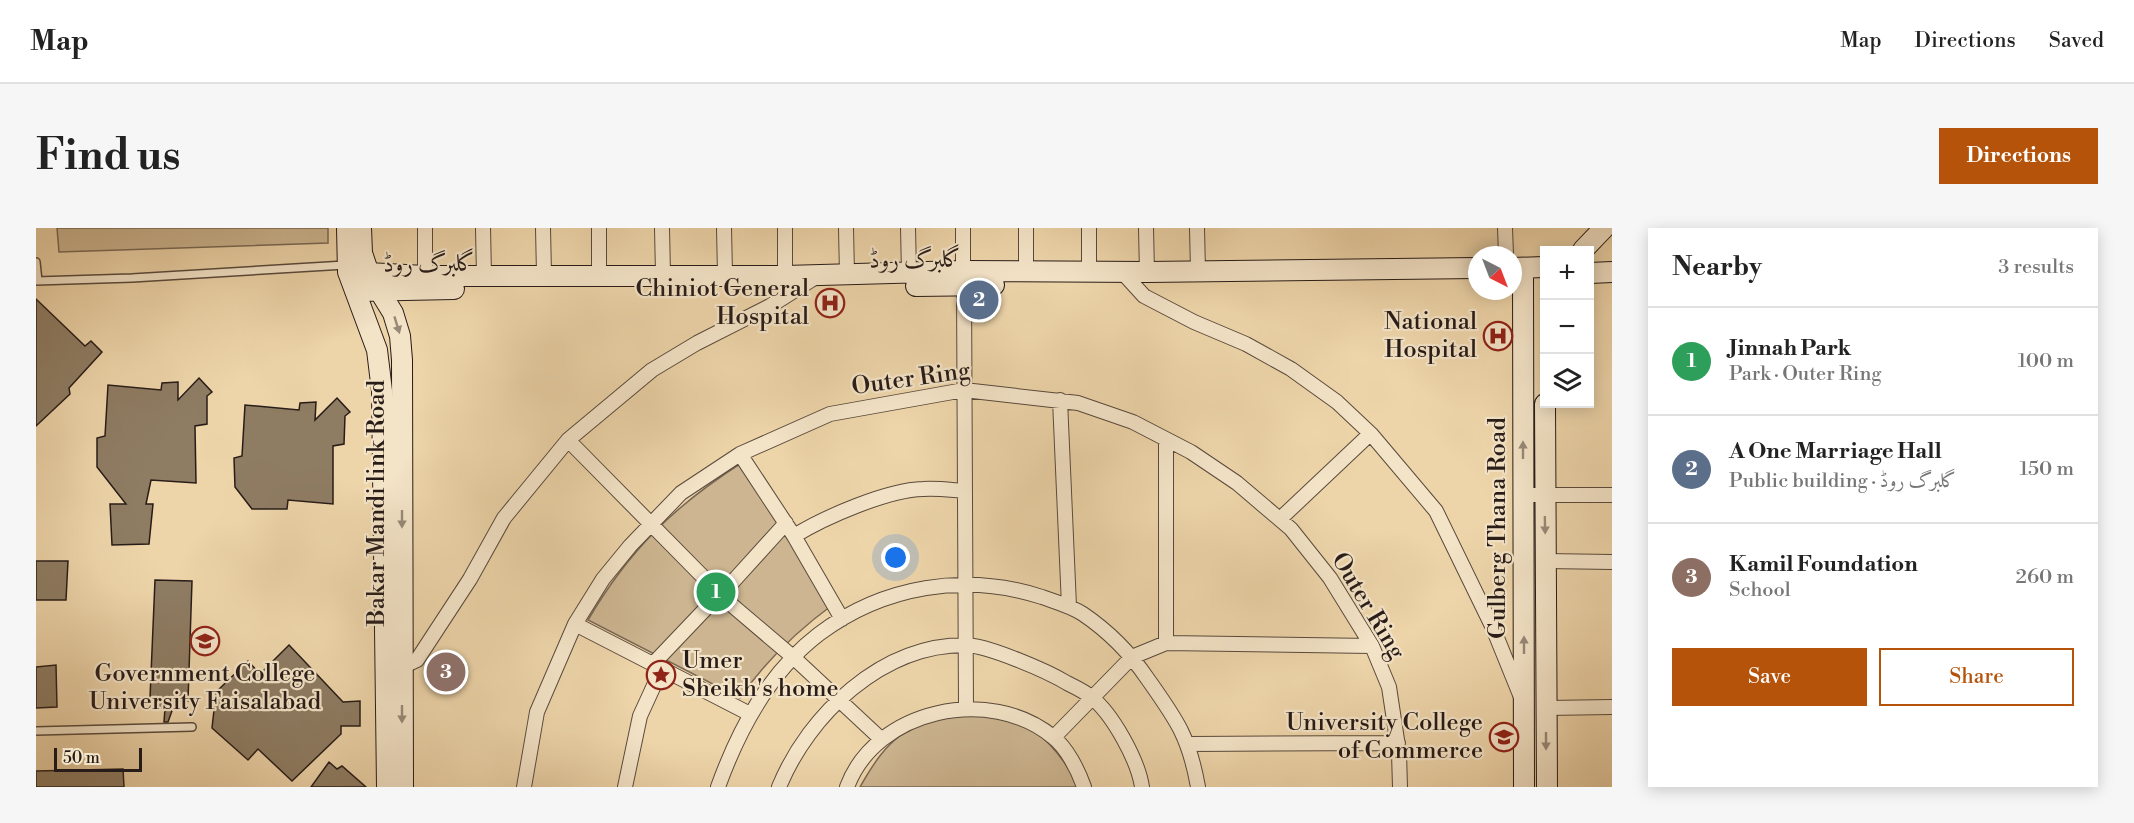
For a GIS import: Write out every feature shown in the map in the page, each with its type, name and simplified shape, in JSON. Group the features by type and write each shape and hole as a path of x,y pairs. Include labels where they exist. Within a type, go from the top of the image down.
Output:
{"main road":[{"name":"Bakar Mandi link Road","path":"347,228 350,276 377,350 382,391 387,787"},
{"name":"Bakar Mandi link Road","path":"362,228 362,254 374,282 393,313 400,336 402,360 403,787"},
{"path":"1587,246 1604,228"},
{"name":"گلبرگ روڈ","path":"374,282 425,276 544,274 725,274 785,276 811,280 847,274 909,273 963,278 1026,273 1089,272 1135,276 1198,271 1468,268"},
{"path":"1522,273 1540,268"},
{"path":"1594,273 1612,272"},
{"path":"1522,275 1540,280"},
{"name":"گلبرگ روڈ","path":"350,276 374,282 608,286 811,280 1135,276 1468,280"},
{"name":"Gulberg Thana Road","path":"1519,300 1523,495 1524,787"},
{"name":"Gulberg Thana Road","path":"1545,408 1547,787"}],"street":[{"path":"425,228 425,276"},
{"path":"483,228 484,276"},
{"path":"543,228 544,274"},
{"path":"599,228 599,274"},
{"path":"662,228 663,274"},
{"path":"724,228 725,274"},
{"path":"785,228 785,276"},
{"path":"846,228 847,274"},
{"path":"908,228 909,273"},
{"path":"963,228 966,708"},
{"path":"1026,228 1026,273"},
{"path":"1089,228 1089,272"},
{"path":"1146,228 1135,276 1144,296 1246,344 1292,369 1337,402 1370,434 1436,511 1488,617 1524,705"},
{"path":"1197,228 1198,271"},
{"path":"1505,228 1506,246"},
{"path":"402,667 417,660 470,579 504,518 568,440 652,370 811,280"},
{"name":"Outer Ring","path":"524,787 537,712 575,624 603,579 652,522 681,493 740,454 830,414 964,390 1078,403 1133,422 1191,452 1237,483 1291,528 1330,578 1372,646 1389,687 1398,743 1401,787"},
{"path":"1060,400 1069,606"},
{"path":"1280,519 1370,434"},
{"path":"568,440 652,522 720,594 839,698 881,739"},
{"path":"1166,440 1166,643"},
{"path":"740,454 786,523 842,619"},
{"path":"794,536 819,521 886,498 921,489 965,491"},
{"path":"1523,495 1545,497 1612,495"},
{"path":"625,787 640,716 658,666 720,594 786,523"},
{"path":"1546,561 1612,562"},
{"path":"718,787 730,755 750,714 793,657 818,635 842,619 887,596 936,585 1016,588 1069,606 1083,614 1132,657 1177,722 1189,744 1198,787"},
{"path":"575,624 750,714"},
{"path":"1054,737 1132,657 1166,643 1372,646"},
{"path":"779,787 811,729 839,698 879,669 930,650 966,645 1051,673 1092,697 1119,733 1132,757 1142,787"},
{"path":"1546,708 1612,707"},
{"path":"847,787 859,766 881,739 928,716 966,708 1009,714 1054,737 1078,771 1084,787"},
{"path":"1189,744 1398,743"}],"lane":[{"path":"36,262 37,281 350,276"},
{"path":"36,731 192,727"}],"shaded area":[{"path":"57,228 328,228 328,243 59,252"},
{"path":"743,462 835,603 783,646 740,698 588,620 620,572 655,531 696,495"},
{"path":"961,714 1007,717 1031,729 1058,754 1079,787 860,787 880,756 900,736 925,723"}],"building":[{"path":"36,299 85,346 91,341 102,352 69,388 70,394 36,426"},
{"path":"199,378 212,392 207,396 207,424 195,426 196,483 151,480 146,504 153,504 149,544 112,545 110,504 126,504 97,467 97,438 105,436 108,385 161,390 162,383 178,382 178,400"},
{"path":"337,398 350,412 345,416 344,444 333,446 333,504 288,500 287,509 252,509 235,487 234,458 242,456 245,405 299,410 300,403 316,402 315,420"},
{"path":"36,561 68,561 66,600 36,600"},
{"path":"155,580 192,581 188,701 180,701 179,709 173,708 168,722 164,722 165,708 158,708 158,698 150,698"},
{"path":"289,645 343,702 360,701 360,726 341,726 341,734 292,781 258,749 248,760 212,728 216,692 248,661 260,674"},
{"path":"56,665 57,707 36,708 36,667"},
{"path":"329,762 337,769 342,766 366,787 311,787"},
{"path":"123,769 124,787 36,787 36,771"}],"place":[{"name":"A One Marriage Hall","path":"979,300"},
{"name":"Chiniot General Hospital","path":"830,303"},
{"name":"National Hospital","path":"1498,336"},
{"name":"Jinnah Park","path":"716,592"},
{"name":"Government College University Faisalabad","path":"205,641"},
{"name":"Kamil Foundation","path":"446,672"},
{"name":"Umer Sheikh's home","path":"661,675"},
{"name":"University College of Commerce","path":"1504,737"}]}
